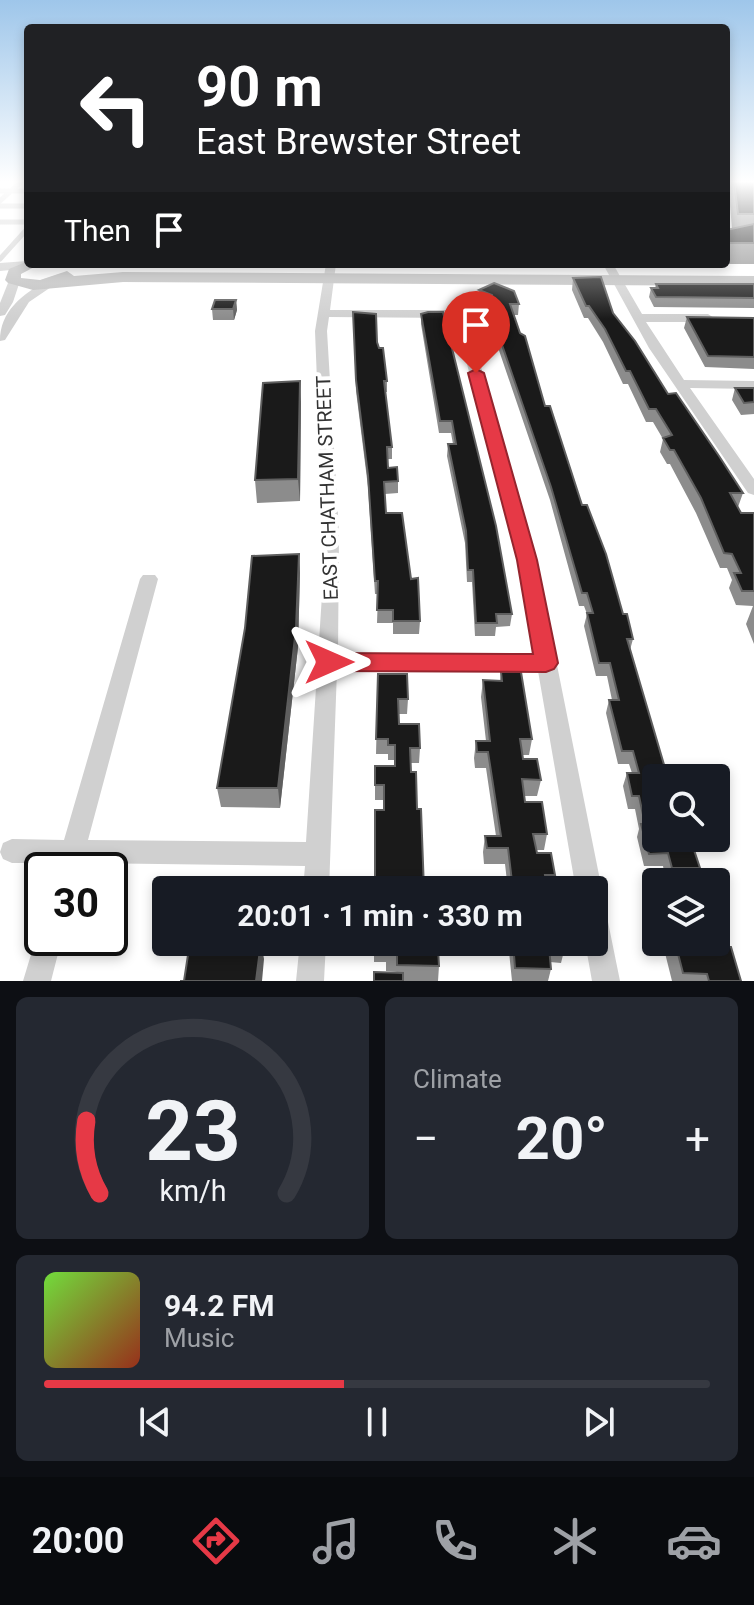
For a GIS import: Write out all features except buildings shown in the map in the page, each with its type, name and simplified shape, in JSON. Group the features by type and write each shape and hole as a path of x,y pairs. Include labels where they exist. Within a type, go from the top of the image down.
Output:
{"main road":[{"path":"52,282 67,274 66,268"},
{"path":"78,268 95,272 617,271 754,274"},
{"path":"617,271 754,281"},
{"path":"9,279 32,285 123,277 330,272"}],"street":[{"path":"0,267 24,265"},
{"path":"617,271 655,348 748,470 754,490"},
{"name":"EAST CHATHAM STREET","path":"317,876 329,662 331,531 321,340 330,272"},
{"path":"0,312 7,302 9,279"},
{"path":"0,337 24,299 52,282"},
{"path":"324,313 460,314 527,560 586,876"},
{"path":"638,318 725,318"},
{"path":"683,384 754,385"},
{"path":"73,852 149,579"},
{"path":"329,662 546,663"},
{"path":"12,851 24,853"},
{"path":"128,859 318,854"},
{"path":"37,981 44,956"},
{"path":"310,981 312,956"},
{"path":"601,956 606,981"}],"lane":[{"path":"0,259 24,230"}],"route":[{"path":"329,662 546,663 527,560 476,373"}]}
